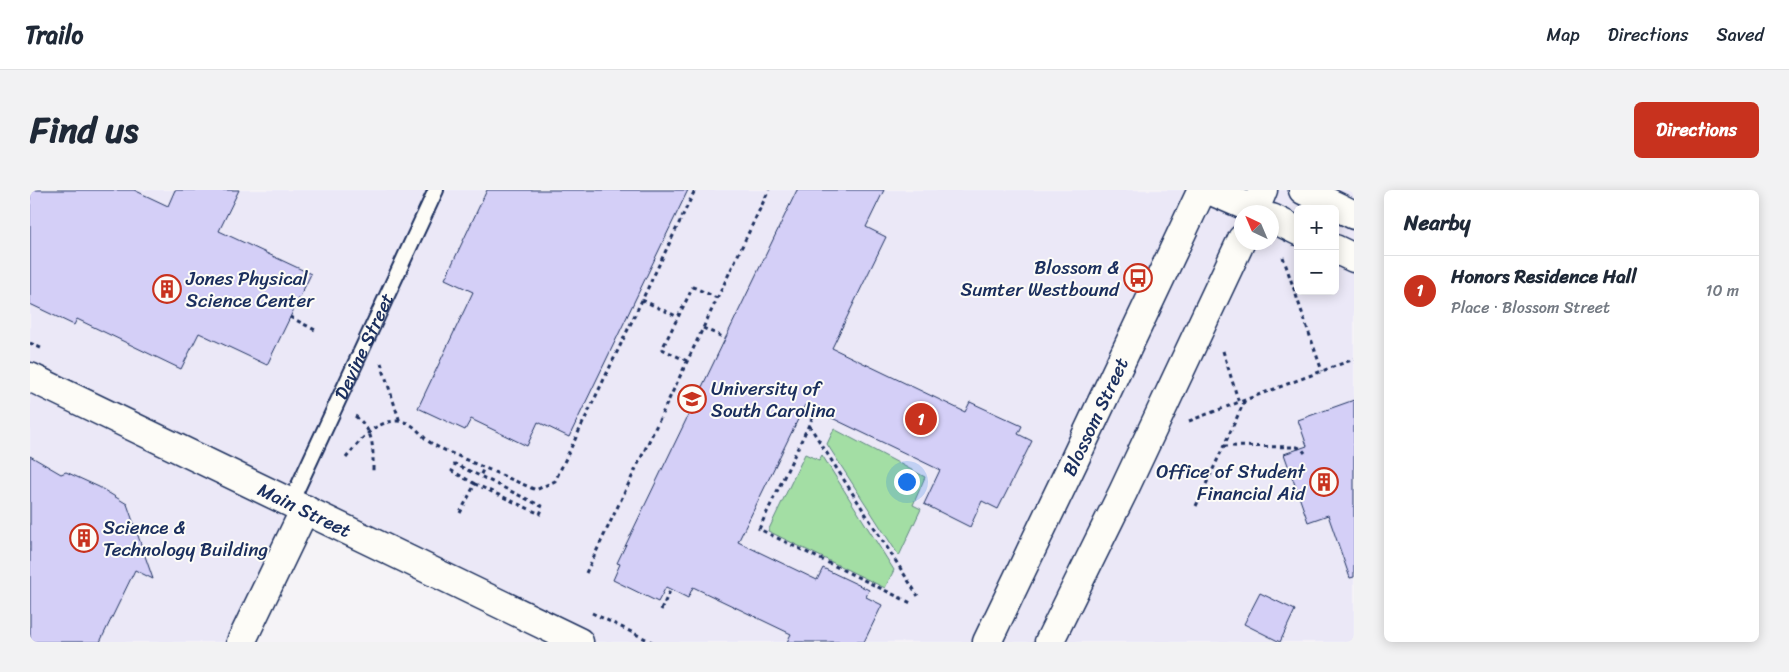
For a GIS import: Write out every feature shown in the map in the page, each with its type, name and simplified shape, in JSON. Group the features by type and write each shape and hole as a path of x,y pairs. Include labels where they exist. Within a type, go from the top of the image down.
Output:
{"main road":[{"name":"Blossom Street","path":"987,642 1074,463 1202,190"},
{"path":"1209,190 1250,205"},
{"path":"1303,190 1354,215"},
{"path":"1279,220 1294,229"},
{"path":"1049,642 1127,483 1237,250"},
{"path":"1337,250 1354,258"},
{"name":"Main Street","path":"30,376 579,642"},
{"name":"Devine Street","path":"241,642 298,505"}],"lane":[{"name":"Devine Street","path":"298,505 335,408 436,190"}],"path":[{"path":"346,458 357,443 370,432 383,424 394,421 415,427 430,443 536,490 555,481 695,190"},
{"path":"586,573 769,190"},
{"path":"1282,254 1322,371"},
{"path":"687,361 662,349 692,287 717,298"},
{"path":"642,300 678,317"},
{"path":"290,317 317,331"},
{"path":"703,328 725,338"},
{"path":"371,330 400,422"},
{"path":"1223,352 1239,403"},
{"path":"1186,422 1354,359"},
{"path":"1196,506 1245,400"},
{"path":"335,408 356,417 370,432 373,472"},
{"path":"816,410 759,529 913,604"},
{"path":"810,425 918,596"},
{"path":"1224,446 1297,447 1305,453"},
{"path":"455,464 480,476 543,507 540,514 452,472 455,464"},
{"path":"480,476 484,468"},
{"path":"460,513 475,484"},
{"path":"661,610 671,589"}],"shaded area":[{"name":"University of South Carolina","path":"30,190 1354,190 1354,642 585,642 304,506 237,642 30,642"}],"green space":[{"path":"834,429 925,477 913,505 921,509 899,556 827,444"},
{"path":"805,454 819,460 822,455 894,570 885,588 768,531"}],"building":[{"name":"Jones Physical Science Center","path":"30,190 134,190 168,206 175,190 239,190 219,231 311,274 267,365 199,333 181,369 77,319 74,325 30,304"},
{"path":"487,190 688,190 569,437 538,422 527,446 471,419 465,430 418,408 473,292 445,279"},
{"path":"797,190 884,190 866,227 886,237 832,348 965,412 970,402 1022,426 1018,434 1032,441 998,509 982,501 970,527 924,504 940,470 805,405 738,542 817,580 823,568 869,590 866,597 882,605 864,642 787,642 791,634 693,587 688,598 666,587 658,602 613,580 620,564 617,563"},
{"name":"Office of Student Financial Aid","path":"1354,400 1354,577 1350,578 1328,515 1308,522 1284,454 1307,446 1298,420"},
{"name":"Science & Technology Building","path":"30,456 61,474 66,472 99,487 127,504 153,579 135,570 100,642 30,642"},
{"path":"1260,593 1295,610 1280,642 1244,624"}],"place":[{"name":"Blossom & Sumter Westbound","path":"1138,278"},
{"name":"Jones Physical Science Center","path":"167,289"},
{"name":"University of South Carolina","path":"692,399"},
{"name":"Honors Residence Hall","path":"921,419"},
{"name":"Office of Student Financial Aid","path":"1324,482"},
{"name":"Science & Technology Building","path":"84,538"}]}
